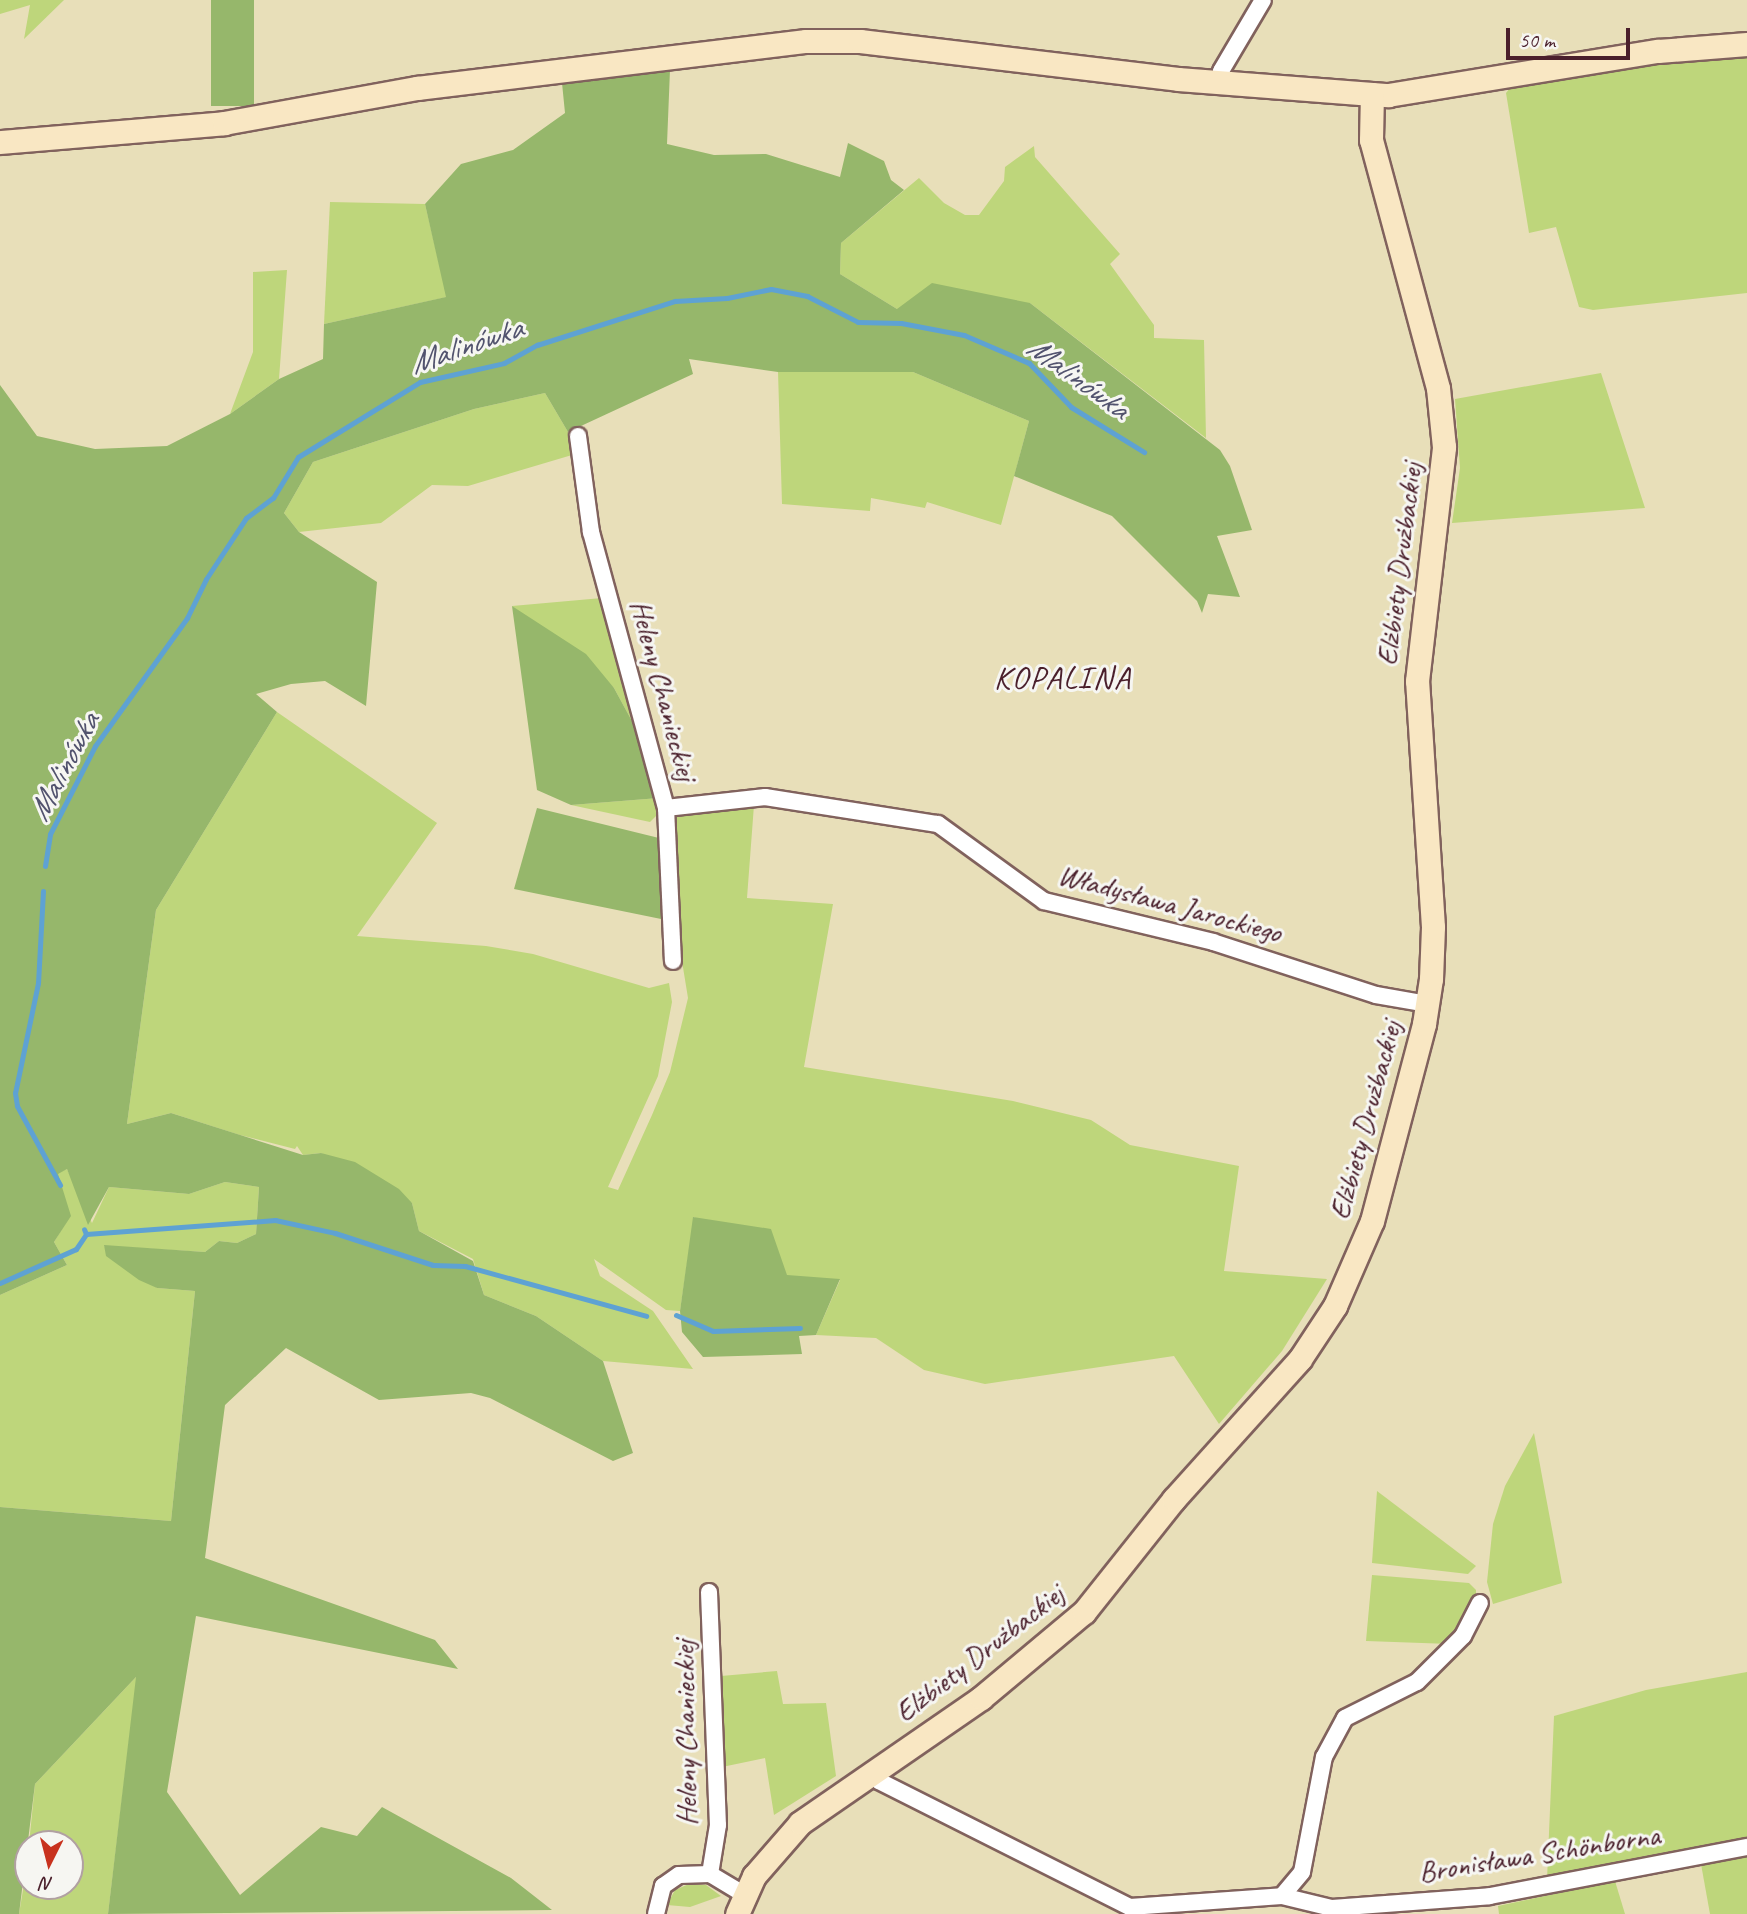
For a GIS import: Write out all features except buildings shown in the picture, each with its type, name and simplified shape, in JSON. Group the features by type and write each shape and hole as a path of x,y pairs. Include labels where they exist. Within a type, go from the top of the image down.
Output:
{"street":[{"path":"1220,83 1221,71 1263,0"},
{"path":"0,142 224,122 417,88 806,41 860,41 1220,83 1372,94 1411,94 1658,51 1747,44"},
{"name":"Elżbiety Drużbackiej","path":"741,1905 754,1876 800,1823 872,1771 938,1730 1072,1625 1174,1499 1273,1393 1319,1333 1350,1277 1372,1221 1428,1004 1433,927 1417,681 1444,469 1444,426 1424,329 1371,141 1372,94"},
{"name":"Heleny Chanieckiej","path":"578,436 591,532 651,738 666,808 673,961"},
{"name":"Władysława Jarockiego","path":"666,808 765,797 938,824 1044,901 1225,945 1376,995 1428,1004"},
{"name":"Heleny Chanieckiej","path":"709,1591 718,1825 710,1874"},
{"path":"1282,1896 1302,1872 1324,1757 1345,1718 1417,1682 1463,1636 1479,1603"},
{"name":"Bronisława Schönborna","path":"872,1771 879,1781 1130,1907 1282,1896 1332,1908 1490,1896 1747,1847"},
{"path":"656,1914 659,1894 670,1880 699,1872 710,1874 741,1905"}],"green space":[{"path":"0,0 64,0 24,39 30,5 0,14"},
{"path":"211,0 254,0 254,106 211,106"},
{"path":"1747,48 1747,293 1593,310 1579,307 1556,227 1529,233 1506,93 1514,83"},
{"path":"670,70 667,144 714,155 766,154 840,177 848,143 884,161 891,180 904,190 841,243 840,274 897,309 932,283 1030,303 1220,450 1230,466 1252,530 1217,536 1240,597 1208,594 1202,613 1197,601 1112,516 1014,476 1029,421 913,372 778,372 689,359 693,374 568,432 545,393 474,409 313,462 284,513 299,532 377,582 366,706 325,681 291,684 256,694 277,712 156,910 127,1124 171,1113 303,1155 321,1153 355,1162 399,1189 412,1203 419,1231 473,1261 484,1295 536,1316 603,1361 633,1453 613,1461 490,1398 471,1393 379,1400 286,1348 225,1405 205,1558 435,1640 458,1669 196,1616 167,1792 240,1895 321,1827 357,1836 382,1807 511,1878 552,1910 108,1914 136,1677 35,1784 29,1830 14,1830 14,1900 21,1900 19,1914 0,1914 0,1507 171,1521 195,1291 157,1288 139,1280 106,1256 104,1245 205,1252 219,1241 237,1243 256,1234 259,1187 225,1182 189,1194 109,1187 88,1225 67,1169 58,1174 71,1216 54,1242 67,1265 0,1295 0,385 37,436 95,449 167,446 230,414 279,379 323,359 324,324 446,297 425,204 461,164 513,150 565,113 562,83"},
{"path":"1034,146 1035,157 1120,254 1110,264 1154,325 1154,338 1204,340 1206,438 1030,303 897,309 840,274 841,243 919,178 944,203 965,215 979,215 1004,181 1005,167"},
{"path":"330,202 425,204 447,297 324,324"},
{"path":"287,270 279,379 230,414 253,352 253,272"},
{"path":"778,372 913,372 1029,421 1001,525 927,502 925,508 871,498 870,511 782,504"},
{"path":"1601,373 1645,508 1452,523 1460,468 1455,399"},
{"path":"545,393 568,432 572,455 468,486 432,485 381,523 299,532 284,513 313,462 474,409"},
{"path":"602,598 645,732 633,723 614,688 512,606"},
{"path":"512,606 586,654 614,688 633,723 645,732 659,798 571,805 537,790"},
{"path":"277,712 437,823 357,936 486,946 533,954 649,988 669,983 672,1002 658,1076 608,1187 618,1190 652,1115 670,1072 688,998 679,943 673,812 754,805 747,898 833,904 804,1067 1013,1101 1091,1120 1130,1145 1239,1166 1224,1271 1327,1279 1282,1351 1219,1424 1174,1356 985,1384 924,1370 876,1338 816,1335 840,1280 787,1276 694,1217 680,1311 666,1310 594,1259 600,1276 653,1311 693,1369 603,1361 536,1316 484,1295 473,1259 419,1231 412,1203 321,1153 303,1155 297,1146 295,1149 240,1135 171,1113 127,1124 156,910"},
{"path":"659,798 660,812 650,822 571,805"},
{"path":"537,808 663,839 666,920 514,889"},
{"path":"67,1169 92,1223 109,1187 189,1194 225,1182 259,1187 256,1234 237,1243 219,1241 205,1252 104,1246 157,1288 195,1291 171,1521 0,1507 0,1295 67,1265 54,1242 70,1216 57,1173"},
{"path":"693,1217 771,1229 787,1275 840,1279 816,1335 799,1336 802,1354 703,1357 682,1332 680,1311"},
{"path":"1534,1433 1562,1583 1493,1604 1487,1582 1493,1524 1505,1486"},
{"path":"1377,1491 1476,1566 1468,1574 1372,1563"},
{"path":"1372,1575 1469,1583 1476,1590 1476,1604 1450,1644 1366,1641"},
{"path":"777,1671 783,1704 826,1703 836,1776 774,1815 765,1758 722,1767 721,1676"},
{"path":"1747,1672 1747,1844 1547,1880 1554,1716 1646,1690"},
{"path":"137,1676 108,1914 19,1914 21,1900 84,1900 84,1830 30,1830 35,1784"},
{"path":"1747,1854 1747,1914 1710,1914 1701,1864"},
{"path":"1615,1881 1625,1914 1499,1914 1498,1906"},
{"path":"689,1884 706,1885 721,1896 690,1907 667,1905 675,1890"}],"waterway":[{"name":"Malinówka","path":"45,866 50,834 95,746 187,618 206,579 246,518 273,498 298,457 420,382 504,363 537,345 675,301 727,298 771,289 807,296 858,322 901,323 964,335 1029,363 1071,407 1144,452"},
{"name":"Malinówka","path":"43,891 38,983 15,1093 17,1106 60,1185"},
{"path":"86,1234 275,1220 335,1233 433,1265 465,1266 646,1316"},
{"name":"Malinówka","path":"0,1283 76,1249 86,1234 84,1229"},
{"path":"676,1315 713,1331 800,1328"}],"district":[{"name":"KOPALINA","path":"1063,678"}]}
